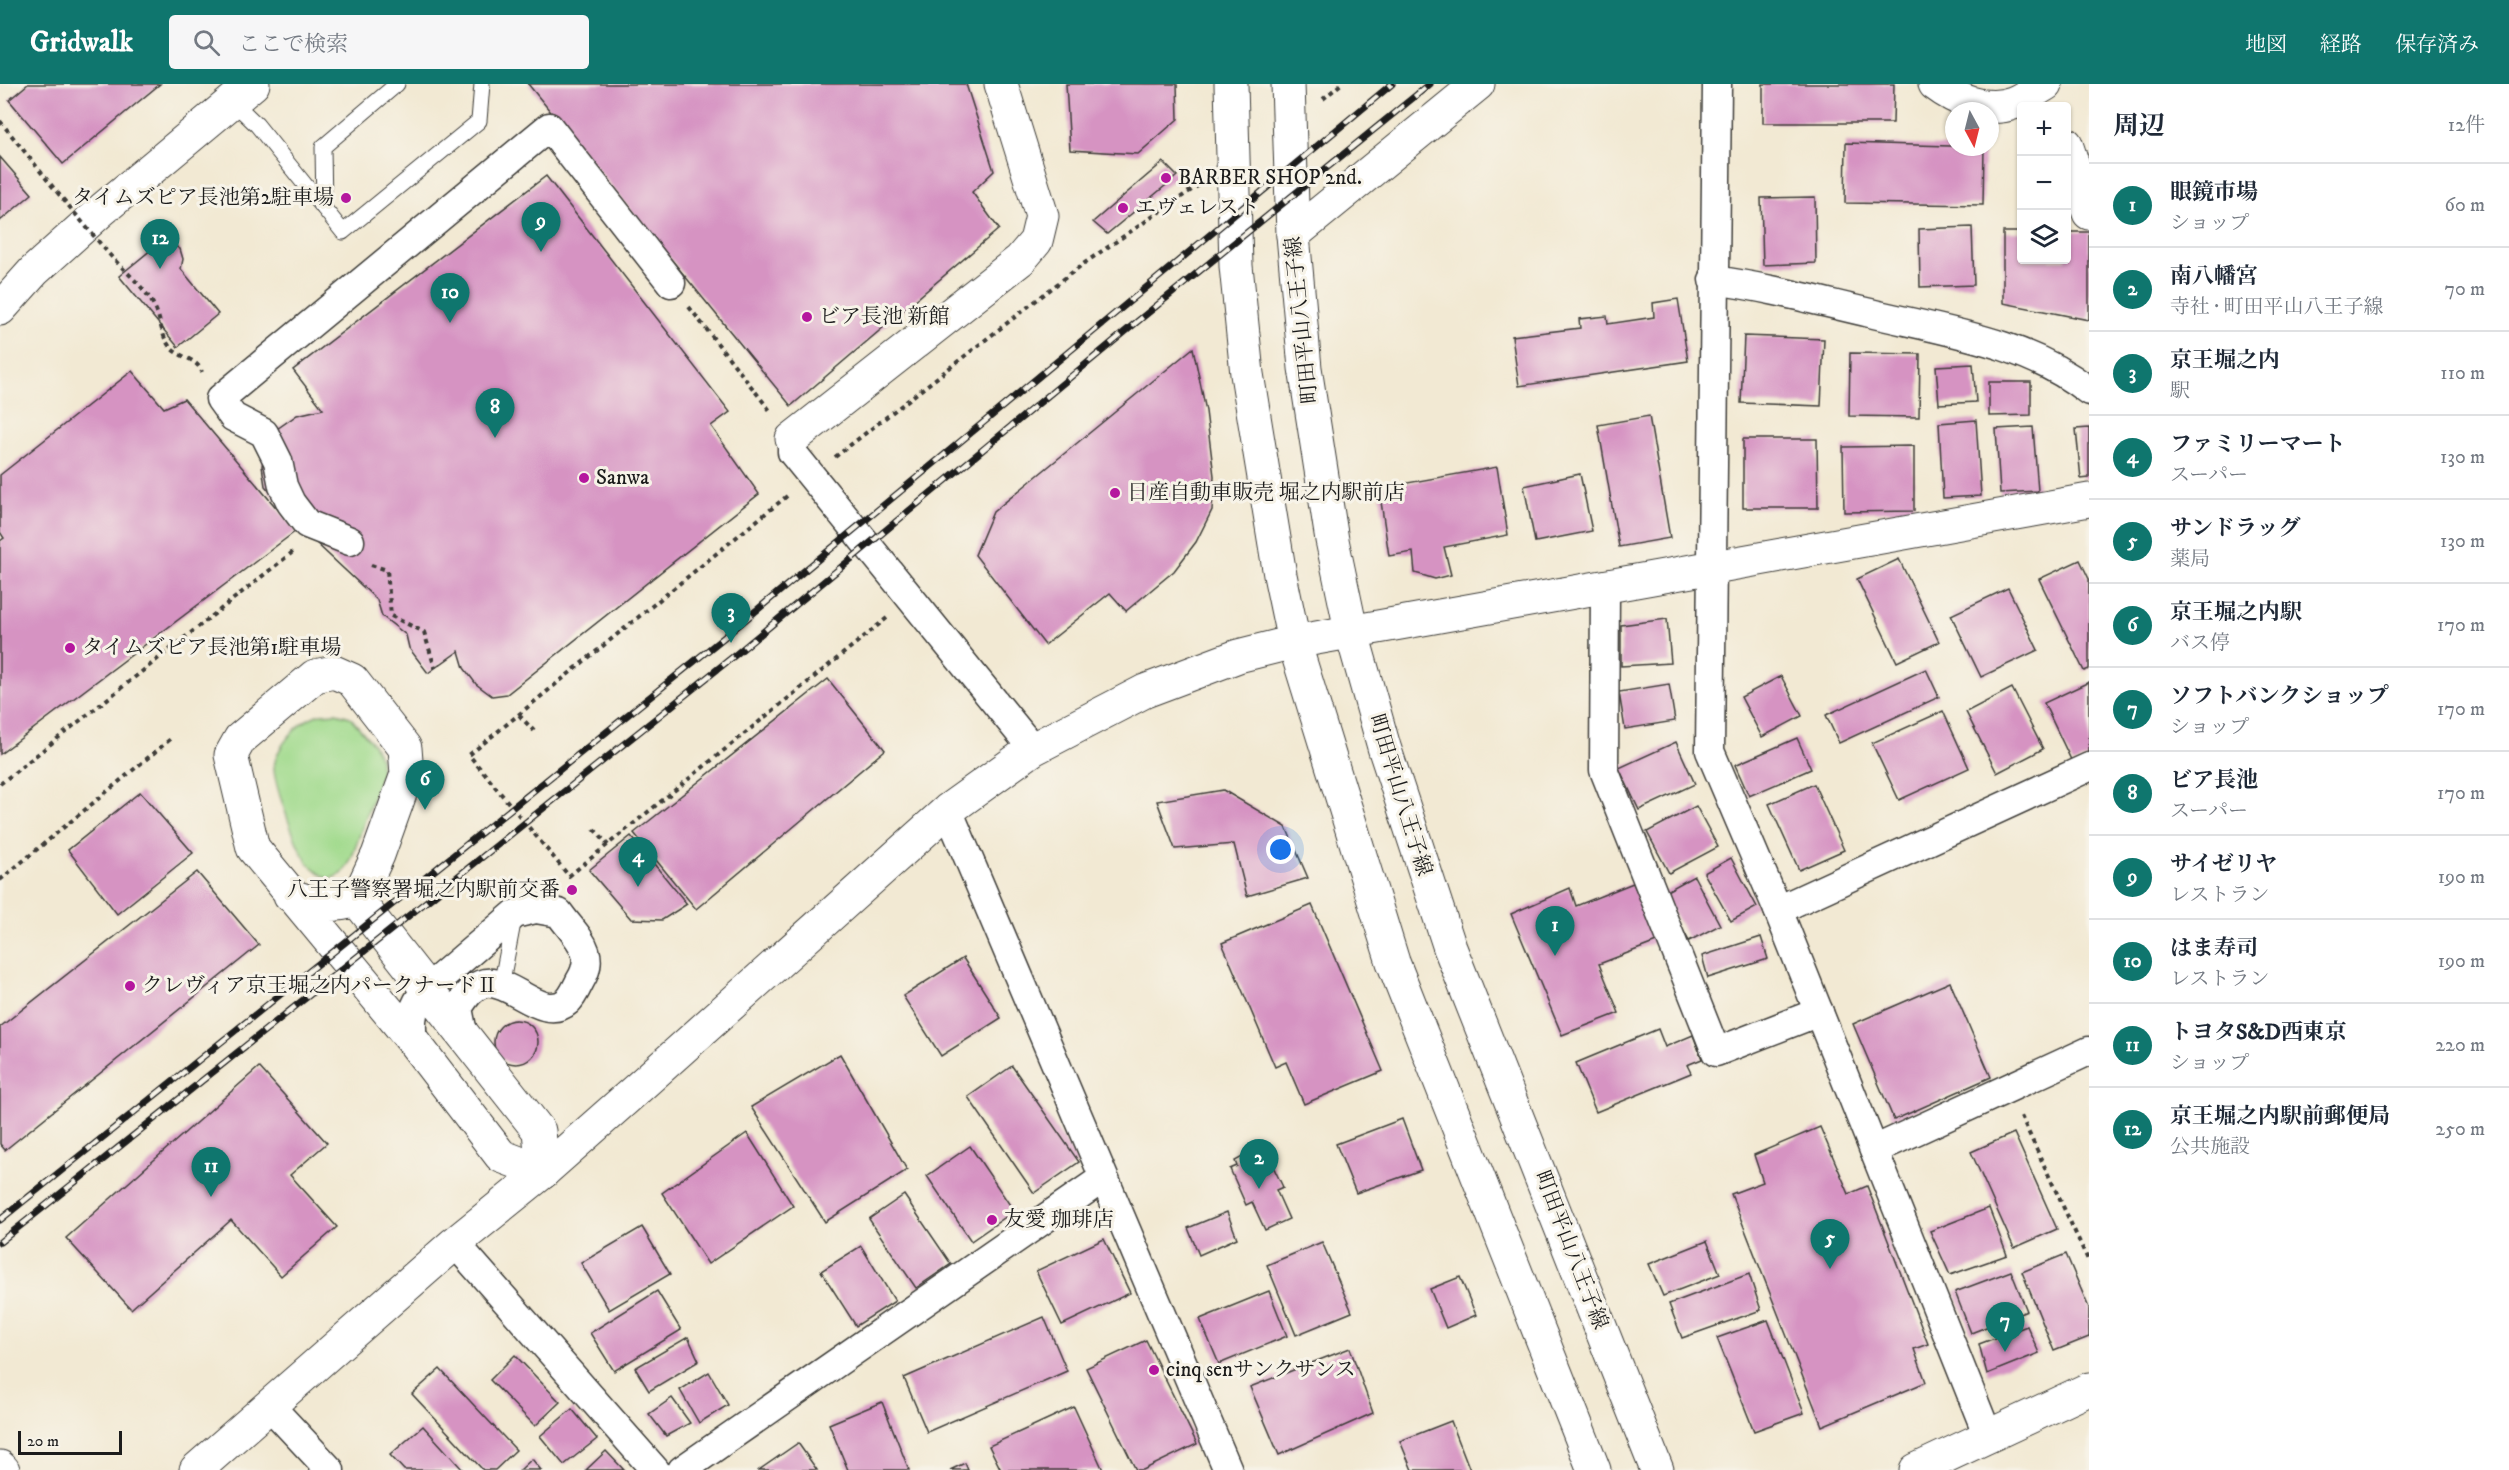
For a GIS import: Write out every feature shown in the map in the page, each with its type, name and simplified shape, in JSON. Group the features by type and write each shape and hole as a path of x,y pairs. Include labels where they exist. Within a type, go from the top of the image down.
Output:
{"street":[{"path":"1001,84 1042,216 1036,241 1020,260 792,439 792,452 1033,749"},
{"path":"1231,84 1236,266 1247,374 1294,642 1393,962 1594,1470"},
{"name":"町田平山八王子線","path":"1288,84 1293,235 1305,368 1332,540 1351,630 1384,747 1450,948 1657,1470"},
{"path":"1293,235 1478,84"},
{"path":"1717,84 1713,280 1710,751 1778,910 1988,1436"},
{"path":"1935,84 1952,97 1983,106 2013,104 2045,84"},
{"path":"1982,84 1996,89 2045,84"},
{"path":"2045,84 2052,102"},
{"path":"0,309 34,271 103,209 243,92"},
{"path":"350,541 307,524 291,503 283,486 278,461 264,433 233,417 220,399 549,128 671,283"},
{"path":"2071,156 2089,213"},
{"path":"1713,280 1755,286 1991,342 2042,363 2089,392"},
{"path":"196,1470 455,1243 543,1172 948,810 1033,749 1145,691 1238,656 1351,630 2089,500"},
{"path":"1605,585 1604,770 1716,1052 1819,1012"},
{"path":"290,895 323,906 337,906 357,900 378,855 407,774 405,748 352,680 334,672 315,676 240,739 231,755 253,848 290,895 413,1041 501,1156 543,1172"},
{"path":"1778,910 2089,767"},
{"path":"948,810 1219,1467"},
{"path":"357,900 539,1131 543,1172"},
{"path":"413,1041 410,1019 416,1001 428,988 515,914 536,909 559,913 588,954 588,969 568,1001 555,1007 541,1005 501,986 485,983 469,992 458,1008 463,1033"},
{"path":"1874,1150 2089,1051"},
{"path":"682,1470 1102,1179"},
{"path":"455,1243 655,1470"},
{"path":"1916,1470 2089,1389"},
{"path":"270,1406 330,1470"}],"lane":[{"path":"324,208 323,147 397,84"},
{"path":"243,92 257,125 342,232 393,193 479,121 482,84"},
{"path":"501,986 515,914"}],"path":[{"path":"1320,101 1341,84"},
{"path":"0,121 109,254 134,278 155,307 163,334 171,349 190,358 200,367 214,395 220,399"},
{"path":"671,283 792,439"},
{"path":"0,784 320,530"},
{"path":"350,541 362,562 387,570 391,616 424,632 435,668"},
{"path":"469,755 569,876 910,599"},
{"path":"519,715 534,731"},
{"path":"0,880 173,737"},
{"path":"594,829 608,845"},
{"path":"2008,1088 2089,1262"}],"green space":[{"path":"336,713 350,717 373,744 380,758 381,774 351,860 342,874 330,879 311,867 299,848 281,798 274,767 283,744 296,729 317,715"}],"building":[{"path":"28,84 160,84 63,164 9,100"},
{"name":"ビア長池 新館","path":"528,84 966,84 994,171 972,192 999,229 791,406"},
{"path":"1066,84 1177,84 1178,119 1138,154 1070,150"},
{"path":"1763,84 1894,84 1893,123 1763,123"},
{"path":"1846,143 1945,146 1945,156 1984,156 1983,205 1845,203"},
{"path":"0,157 32,194 0,221"},
{"path":"1163,162 1177,176 1107,234 1093,222"},
{"path":"546,176 730,412 711,426 759,494 507,694 492,696 476,684 464,668 459,651 428,673 409,648 406,635 382,616 377,600 299,527 265,486 262,466 265,447 277,429 297,415 323,409 293,370"},
{"path":"1815,197 1816,263 1763,265 1761,198"},
{"path":"1972,227 1974,285 1920,287 1919,229"},
{"path":"2003,232 2017,232 2017,264 2071,264 2071,232 2089,232 2089,320 2003,303"},
{"path":"170,243 180,249 183,259 181,269 218,314 178,347 119,276 157,245"},
{"path":"1678,299 1688,361 1519,386 1512,336 1580,328 1579,319 1607,316 1608,324 1654,317 1653,303"},
{"path":"1744,336 1824,339 1821,406 1741,403"},
{"name":"日産自動車販売 堀之内駅前店","path":"1193,348 1206,411 1214,476 1212,510 1196,542 1174,571 1126,611 1110,593 1045,645 975,555 993,512"},
{"path":"1850,353 1920,354 1919,417 1849,416"},
{"path":"1973,364 1976,402 1939,404 1936,366"},
{"name":"タイムズピア長池第1駐車場","path":"132,371 164,408 184,399 296,531 0,754 0,541 4,538 0,532 0,475"},
{"path":"1989,382 2031,382 2031,415 1989,416"},
{"path":"1649,416 1670,538 1619,547 1598,425"},
{"path":"1976,420 1981,496 1943,498 1939,423"},
{"path":"2033,427 2038,491 2000,493 1996,429"},
{"path":"2089,428 2089,478 2081,479 2076,429"},
{"path":"1743,439 1817,439 1818,508 1743,508"},
{"path":"1914,446 1914,511 1844,512 1843,447"},
{"path":"1497,467 1508,535 1444,547 1451,575 1435,579 1415,573 1413,552 1389,556 1379,488"},
{"path":"1580,474 1592,531 1535,542 1524,486"},
{"path":"1899,559 1939,642 1897,662 1857,579"},
{"path":"2080,560 2089,579 2089,669 2084,671 2039,579"},
{"path":"2008,588 2038,650 1981,677 1951,615"},
{"path":"1667,619 1671,663 1621,666 1621,625"},
{"path":"1926,669 1939,697 1839,743 1826,715"},
{"path":"1781,676 1802,716 1762,737 1741,697"},
{"path":"828,679 885,750 696,909 634,833"},
{"path":"2089,682 2089,757 2073,764 2044,703"},
{"path":"1669,684 1675,721 1625,729 1619,692"},
{"path":"2012,688 2043,749 1997,773 1966,712"},
{"path":"1943,711 1969,768 1899,800 1872,743"},
{"path":"1797,738 1811,769 1749,796 1735,765"},
{"path":"1676,742 1695,784 1639,810 1619,768"},
{"path":"1814,784 1844,850 1799,870 1769,804"},
{"path":"1223,790 1286,827 1308,878 1247,896 1234,844 1175,849 1157,801"},
{"path":"140,792 193,853 117,914 68,850"},
{"path":"1696,806 1718,847 1669,873 1647,832"},
{"path":"631,836 687,904 662,920 631,919 589,870"},
{"path":"1731,858 1757,907 1731,921 1704,873"},
{"name":"クレヴィア京王堀之内パークナードⅡ","path":"197,872 259,945 5,1150 0,1144 0,1027"},
{"path":"1694,876 1720,925 1689,941 1663,893"},
{"path":"1633,883 1659,941 1599,964 1619,1013 1562,1035 1511,914 1570,888 1576,906"},
{"path":"1312,905 1383,1071 1304,1104 1286,1062 1275,1067 1222,943"},
{"path":"1761,937 1768,959 1708,978 1702,956"},
{"path":"963,958 1001,1018 941,1056 903,996"},
{"path":"1950,982 1991,1077 1894,1120 1853,1024"},
{"path":"516,1020 532,1026 538,1042 532,1058 516,1064 500,1058 494,1042 500,1026"},
{"path":"1658,1029 1665,1047 1693,1035 1702,1059 1687,1065 1691,1073 1596,1112 1576,1063"},
{"path":"840,1054 907,1170 825,1222 751,1107"},
{"path":"1012,1066 1079,1162 1034,1193 968,1097"},
{"path":"259,1067 327,1143 290,1175 337,1227 281,1276 231,1220 131,1309 66,1238"},
{"path":"1402,1119 1421,1170 1356,1193 1336,1144"},
{"path":"1820,1127 1849,1194 1867,1186 1928,1344 1914,1349 1926,1382 1822,1426 1731,1194 1763,1182 1754,1155"},
{"path":"747,1133 793,1206 708,1264 662,1193"},
{"path":"2014,1133 2057,1229 2014,1248 1971,1152"},
{"path":"970,1146 1014,1211 971,1241 927,1176"},
{"path":"1257,1149 1260,1157 1267,1154 1283,1187 1276,1190 1289,1219 1265,1230 1252,1202 1246,1205 1230,1169 1237,1166 1235,1161"},
{"path":"904,1195 951,1264 916,1288 869,1219"},
{"path":"1989,1208 2007,1255 1950,1275 1930,1231"},
{"path":"1227,1212 1237,1238 1199,1255 1188,1228"},
{"path":"642,1227 670,1274 609,1310 581,1263"},
{"path":"1104,1239 1130,1293 1062,1325 1036,1271"},
{"path":"1707,1241 1720,1274 1663,1296 1649,1264"},
{"path":"1322,1242 1352,1312 1296,1335 1267,1265"},
{"path":"861,1246 895,1301 856,1326 821,1271"},
{"path":"2066,1254 2089,1308 2089,1337 2054,1351 2022,1272"},
{"path":"2011,1271 2027,1311 1971,1333 1955,1292"},
{"path":"1749,1274 1761,1310 1682,1338 1669,1304"},
{"path":"1460,1277 1476,1315 1446,1328 1430,1289"},
{"path":"657,1291 681,1330 614,1371 590,1333"},
{"path":"1269,1291 1287,1336 1219,1364 1200,1319"},
{"path":"1044,1317 1067,1371 927,1432 904,1378"},
{"path":"1768,1320 1804,1413 1754,1431 1717,1338"},
{"path":"2027,1326 2039,1353 1987,1374 1979,1344"},
{"path":"688,1337 699,1361 649,1391 635,1368"},
{"path":"1146,1340 1197,1444 1143,1470 1136,1470 1086,1368"},
{"path":"1350,1348 1373,1413 1279,1455 1250,1387"},
{"path":"515,1355 560,1402 535,1426 490,1380"},
{"path":"440,1369 516,1450 495,1470 483,1470 412,1394"},
{"path":"709,1372 728,1405 699,1423 680,1390"},
{"path":"672,1398 690,1423 666,1436 649,1414"},
{"path":"882,1402 909,1470 848,1470 829,1424"},
{"path":"1074,1407 1103,1470 1001,1470 989,1446"},
{"path":"572,1409 597,1439 564,1465 540,1436"},
{"path":"1451,1421 1470,1470 1412,1470 1400,1441"},
{"path":"423,1426 463,1470 404,1470 390,1455"},
{"path":"798,1443 817,1470 759,1470"},
{"path":"606,1451 624,1470 586,1470"},
{"path":"532,1459 541,1470 520,1470"},
{"path":"965,1463 968,1470 950,1470"}],"railway":[{"path":"0,1220 722,639 1392,84"},
{"path":"0,1242 734,656 1144,316 1430,84"}],"place":[{"name":"BARBER SHOP 2nd.","path":"1166,178"},
{"name":"タイムズピア長池第2駐車場","path":"346,198"},
{"name":"エヴェレスト","path":"1123,208"},
{"name":"サイゼリヤ","path":"541,252"},
{"name":"京王堀之内駅前郵便局","path":"160,269"},
{"name":"ビア長池 新館","path":"807,317"},
{"name":"はま寿司","path":"450,323"},
{"name":"ビア長池","path":"495,438"},
{"name":"Sanwa","path":"584,478"},
{"name":"日産自動車販売 堀之内駅前店","path":"1115,493"},
{"name":"京王堀之内","path":"731,643"},
{"name":"タイムズピア長池第1駐車場","path":"70,648"},
{"name":"京王堀之内駅","path":"425,810"},
{"name":"ファミリーマート","path":"638,887"},
{"name":"八王子警察署堀之内駅前交番","path":"572,890"},
{"name":"眼鏡市場","path":"1555,956"},
{"name":"クレヴィア京王堀之内パークナードⅡ","path":"130,986"},
{"name":"南八幡宮","path":"1259,1189"},
{"name":"トヨタS&D西東京","path":"211,1197"},
{"name":"友愛 珈琲店","path":"992,1220"},
{"name":"サンドラッグ","path":"1830,1269"},
{"name":"ソフトバンクショップ","path":"2005,1352"},
{"name":"cinq senサンクサンス","path":"1154,1370"}]}
